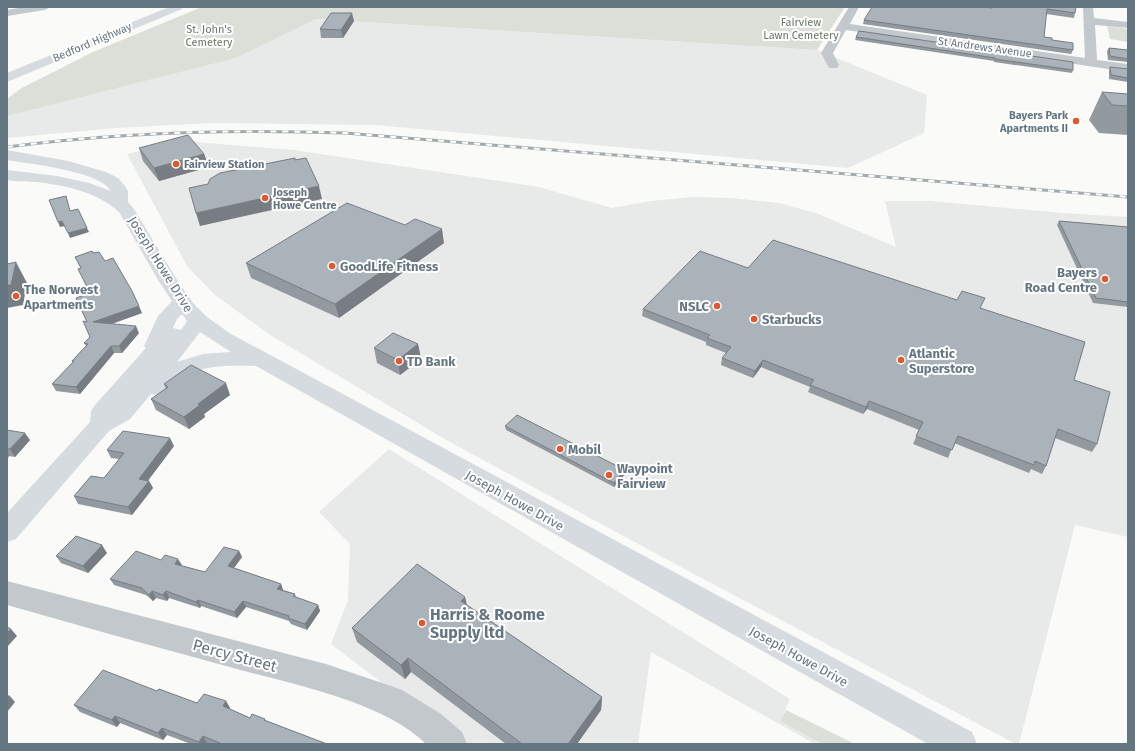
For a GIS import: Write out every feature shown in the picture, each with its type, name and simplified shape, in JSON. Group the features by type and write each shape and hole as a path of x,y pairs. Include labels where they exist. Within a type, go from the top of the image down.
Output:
{"main road":[{"name":"Bedford Highway","path":"7,78 178,7"},
{"path":"7,155 70,167 104,178 115,184 120,190 120,202 74,184 55,180 9,176"},
{"name":"Joseph Howe Drive","path":"120,202 128,212 163,272 183,302 198,320 224,339 960,744"},
{"path":"150,357 168,316 183,302"},
{"path":"101,425 103,411 168,336 198,320"},
{"path":"7,531 101,425 122,413 183,342 198,320"},
{"path":"128,406 150,394 167,378 182,368 194,363 217,358 258,359"}],"street":[{"path":"7,13 45,7"},
{"path":"833,65 827,53 854,7"},
{"path":"1088,7 1091,62"},
{"path":"1089,21 1128,25"},
{"name":"St Andrews Avenue","path":"842,26 1128,68"},
{"name":"Percy Street","path":"7,593 326,679 391,701 430,725 450,744"}],"shaded area":[{"path":"316,19 817,50 927,95 924,133 848,168 376,125 213,123 116,128 7,138 7,116 236,58"},
{"path":"183,141 294,150 539,187 612,208 651,201 694,197 732,198 779,203 816,213 896,247 885,201 930,201 1063,213 1128,217 1128,537 1075,525 1019,744 1016,744 692,573 448,441 270,335 215,295 187,266 127,154"},
{"path":"389,449 790,699 780,721 822,744 815,744 651,652 638,744 462,744 331,644 348,600 350,544 319,512"}],"green space":[{"path":"202,7 845,7 817,50 316,19 236,58 7,116 7,99 20,89 93,52"},
{"path":"1107,26 1128,29 1128,42 1110,39"},
{"path":"786,710 855,744 822,744 780,721"}],"building":[{"path":"872,7 1076,7 1075,13 1047,9 1044,37 1052,38 1052,40 1073,43 1073,50 864,20"},
{"path":"331,13 352,13 341,30 320,29"},
{"path":"859,31 1073,62 1073,70 856,37"},
{"path":"1109,48 1128,50 1128,59 1110,56"},
{"path":"1110,67 1128,69 1128,78 1111,75"},
{"path":"1102,92 1128,94 1128,106 1112,105"},
{"path":"188,135 204,154 154,168 139,148"},
{"path":"295,158 295,160 306,158 319,186 196,213 189,188 208,184 210,179 220,173"},
{"path":"66,196 70,211 78,209 87,228 68,233 62,221 58,222 49,200"},
{"path":"347,203 405,225 415,219 442,229 335,304 246,263"},
{"name":"Bayers Road Centre","path":"1059,221 1128,227 1128,302 1096,298"},
{"name":"Atlantic Superstore","path":"773,240 957,300 962,291 985,298 980,308 1085,342 1074,380 1110,392 1097,444 1058,429 1046,466 1035,461 1034,465 958,436 952,450 916,436 923,422 869,401 866,407 810,385 814,380 763,360 755,371 722,358 731,347 707,338 710,335 643,309 700,251 748,268"},
{"path":"92,251 93,253 99,252 105,261 113,258 139,306 93,322 136,326 119,346 111,346 76,387 52,384 88,344 84,343 90,337 83,321 87,322 76,298 90,293 78,269 81,268 75,257"},
{"path":"16,262 11,285 7,285 7,264"},
{"path":"393,333 418,344 398,360 374,348"},
{"path":"191,365 226,383 198,404 200,405 184,417 151,399 168,387 164,384"},
{"path":"517,415 625,470 614,483 505,426"},
{"path":"7,430 25,433 10,449 7,449"},
{"path":"123,431 170,438 139,479 149,481 128,507 74,496 91,476 104,478 124,453 107,450"},
{"path":"76,536 102,545 83,566 56,556"},
{"path":"224,547 239,551 228,566 281,584 277,589 295,594 293,596 318,605 305,624 288,618 289,616 243,601 234,612 198,600 196,602 166,591 163,595 152,591 149,595 142,588 110,579 136,551 161,560 165,555 178,559 175,564 205,572"},
{"path":"417,564 465,597 461,601 602,697 568,744 522,744 408,658 401,665 352,628"},
{"path":"7,627 11,629 7,633"},
{"path":"103,670 157,691 159,689 197,703 204,694 226,701 223,706 250,718 252,714 327,744 222,744 203,736 199,742 162,728 158,733 115,716 112,720 74,705"}],"railway":[{"path":"7,147 92,138 176,133 260,131 345,133 1128,197"}],"place":[{"name":"Bayers Park Apartments II","path":"1076,121"},
{"name":"Fairview Station","path":"176,164"},
{"name":"Joseph Howe Centre","path":"265,198"},
{"name":"GoodLife Fitness","path":"332,266"},
{"name":"Bayers Road Centre","path":"1105,279"},
{"name":"The Norwest Apartments","path":"16,296"},
{"name":"NSLC","path":"717,306"},
{"name":"Starbucks","path":"754,319"},
{"name":"Atlantic Superstore","path":"901,360"},
{"name":"TD Bank","path":"399,361"},
{"name":"Mobil","path":"560,449"},
{"name":"Waypoint Fairview","path":"609,475"},
{"name":"Harris & Roome Supply ltd","path":"422,623"}],"park label":[{"name":"Fairview Lawn Cemetery","path":"801,28"},
{"name":"St. John's Cemetery","path":"209,35"}]}
